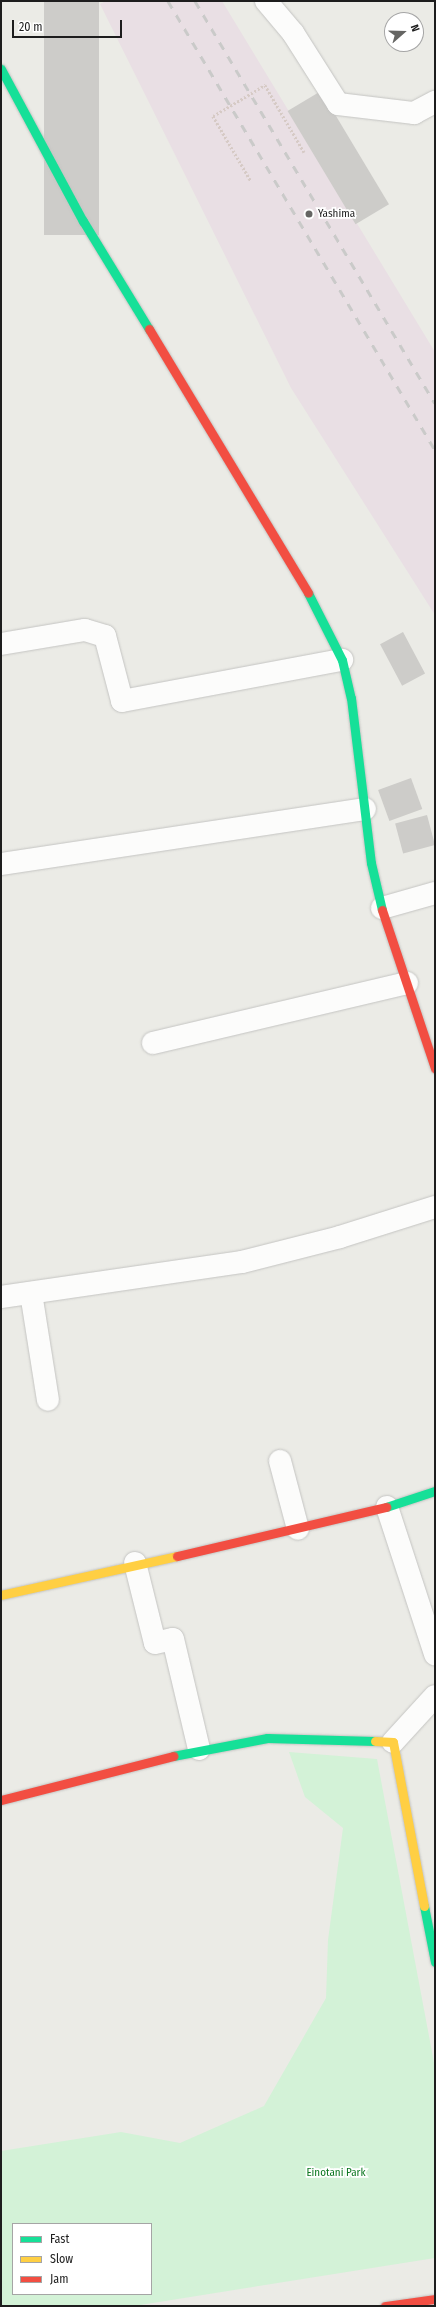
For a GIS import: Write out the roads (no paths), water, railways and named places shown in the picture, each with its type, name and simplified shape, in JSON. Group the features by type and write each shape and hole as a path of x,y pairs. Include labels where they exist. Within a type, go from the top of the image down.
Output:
{"street":[{"path":"266,1 293,33 338,104 414,113 435,102"},
{"path":"1,69 83,221 323,617 342,660 351,698 371,863 382,908 435,1068"},
{"path":"1,644 85,630 105,636 122,702 342,660"},
{"path":"1,864 365,809"},
{"path":"382,908 435,893"},
{"path":"153,1043 406,982"},
{"path":"1,1297 242,1262 340,1237 435,1207"},
{"path":"31,1293 48,1400"},
{"path":"280,1461 298,1529"},
{"path":"1,1595 135,1563 298,1529 387,1507 435,1491"},
{"path":"387,1507 435,1654"},
{"path":"135,1563 155,1643 173,1639 199,1749"},
{"path":"1,1800 199,1749 267,1738 392,1742 435,1696"},
{"path":"392,1742 434,1950"},
{"path":"385,2306 435,2299"}],"railway":[{"path":"168,1 435,450"},
{"path":"195,1 435,403"}],"place":[{"name":"Yashima","path":"309,214"}],"park label":[{"name":"Einotani Park","path":"336,2173"}]}
